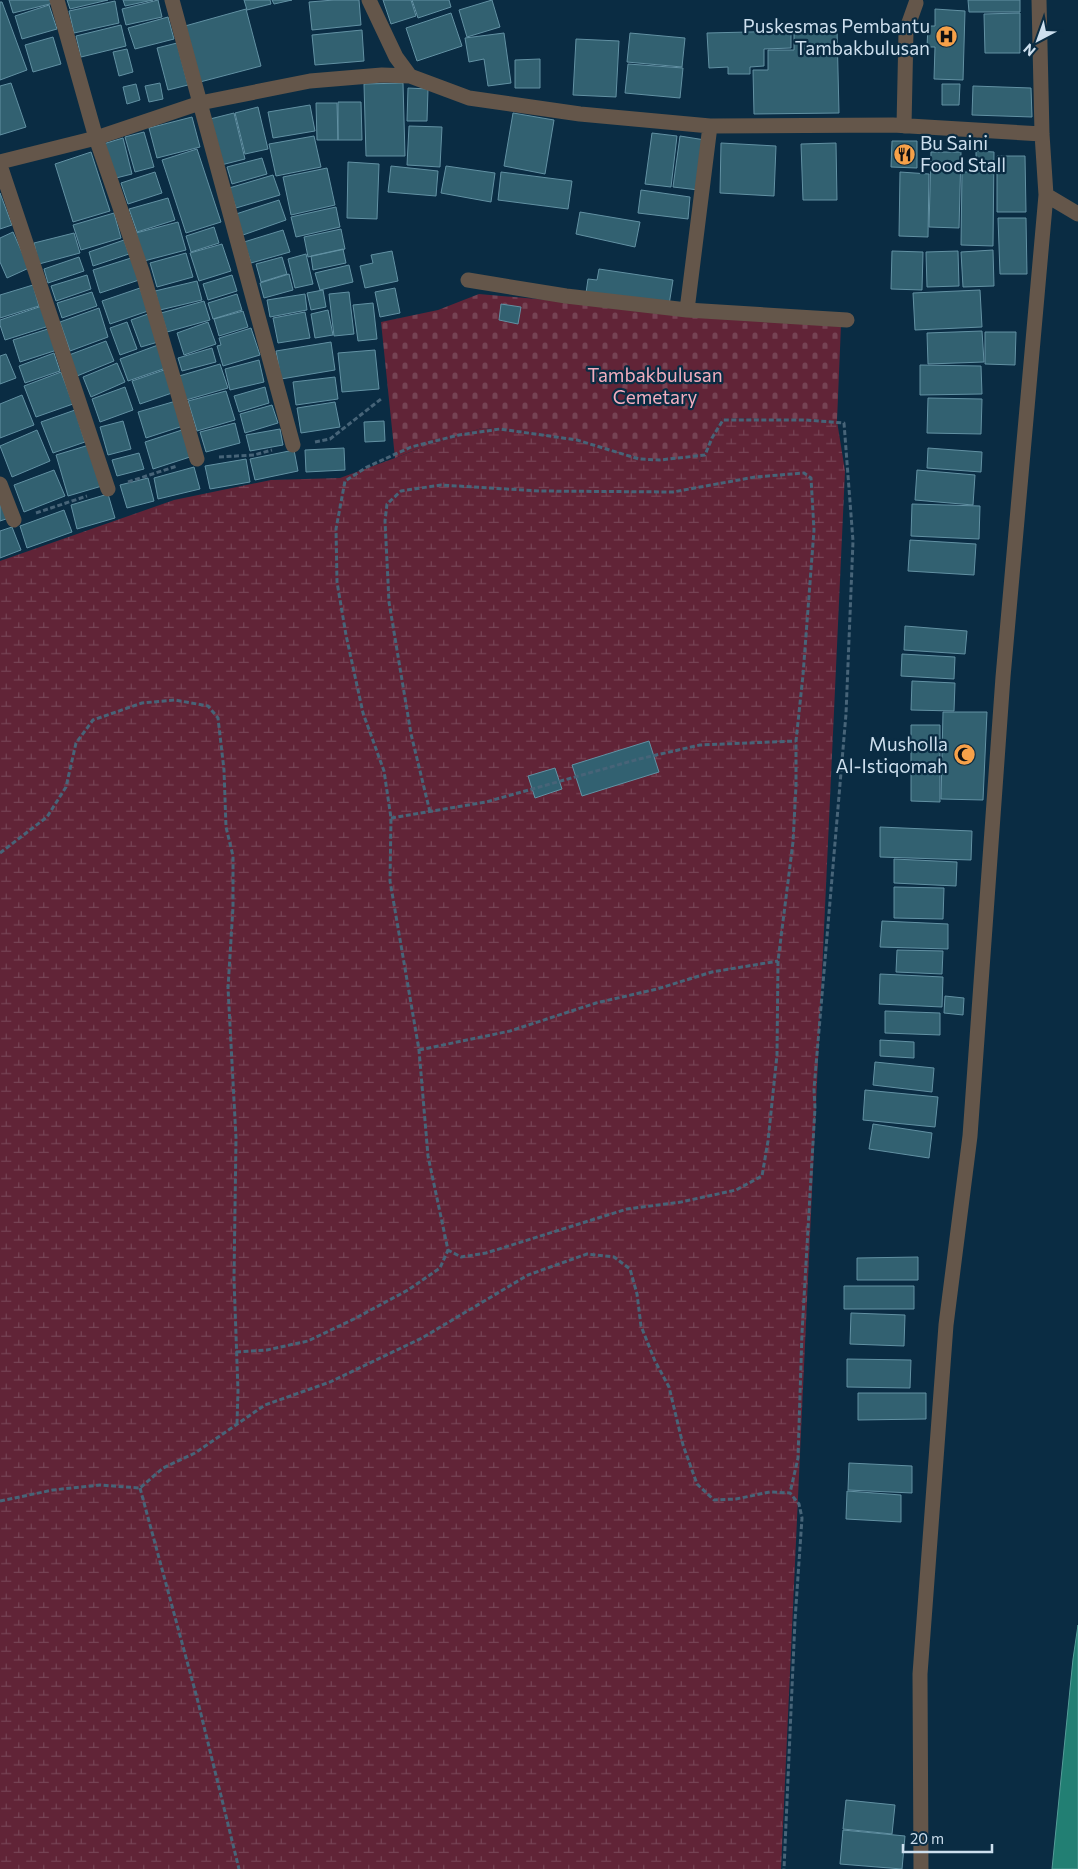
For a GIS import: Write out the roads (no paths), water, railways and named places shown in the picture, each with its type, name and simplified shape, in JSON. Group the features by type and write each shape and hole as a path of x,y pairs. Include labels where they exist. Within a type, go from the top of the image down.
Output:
{"street":[{"path":"57,0 96,138 143,274 197,459"},
{"path":"172,0 293,445"},
{"path":"369,0 396,57 410,76"},
{"path":"921,1869 920,1674 946,1325 970,1136 1003,677 1046,195 1038,0"},
{"path":"898,126 906,31 916,3"},
{"path":"108,489 0,164 96,138 200,103 310,81 382,75 410,76 469,98 580,114 710,126 898,126 1042,134"},
{"path":"688,310 710,126"},
{"path":"1046,195 1078,214"},
{"path":"468,280 566,296 688,310 847,320"},
{"path":"0,484 14,520"}],"place":[{"name":"Puskesmas Pembantu Tambakbulusan","path":"946,37"},
{"name":"Bu Saini Food Stall","path":"904,154"},
{"name":"Musholla Al-Istiqomah","path":"964,755"}],"park label":[{"name":"Tambakbulusan Cemetary","path":"655,386"}]}
